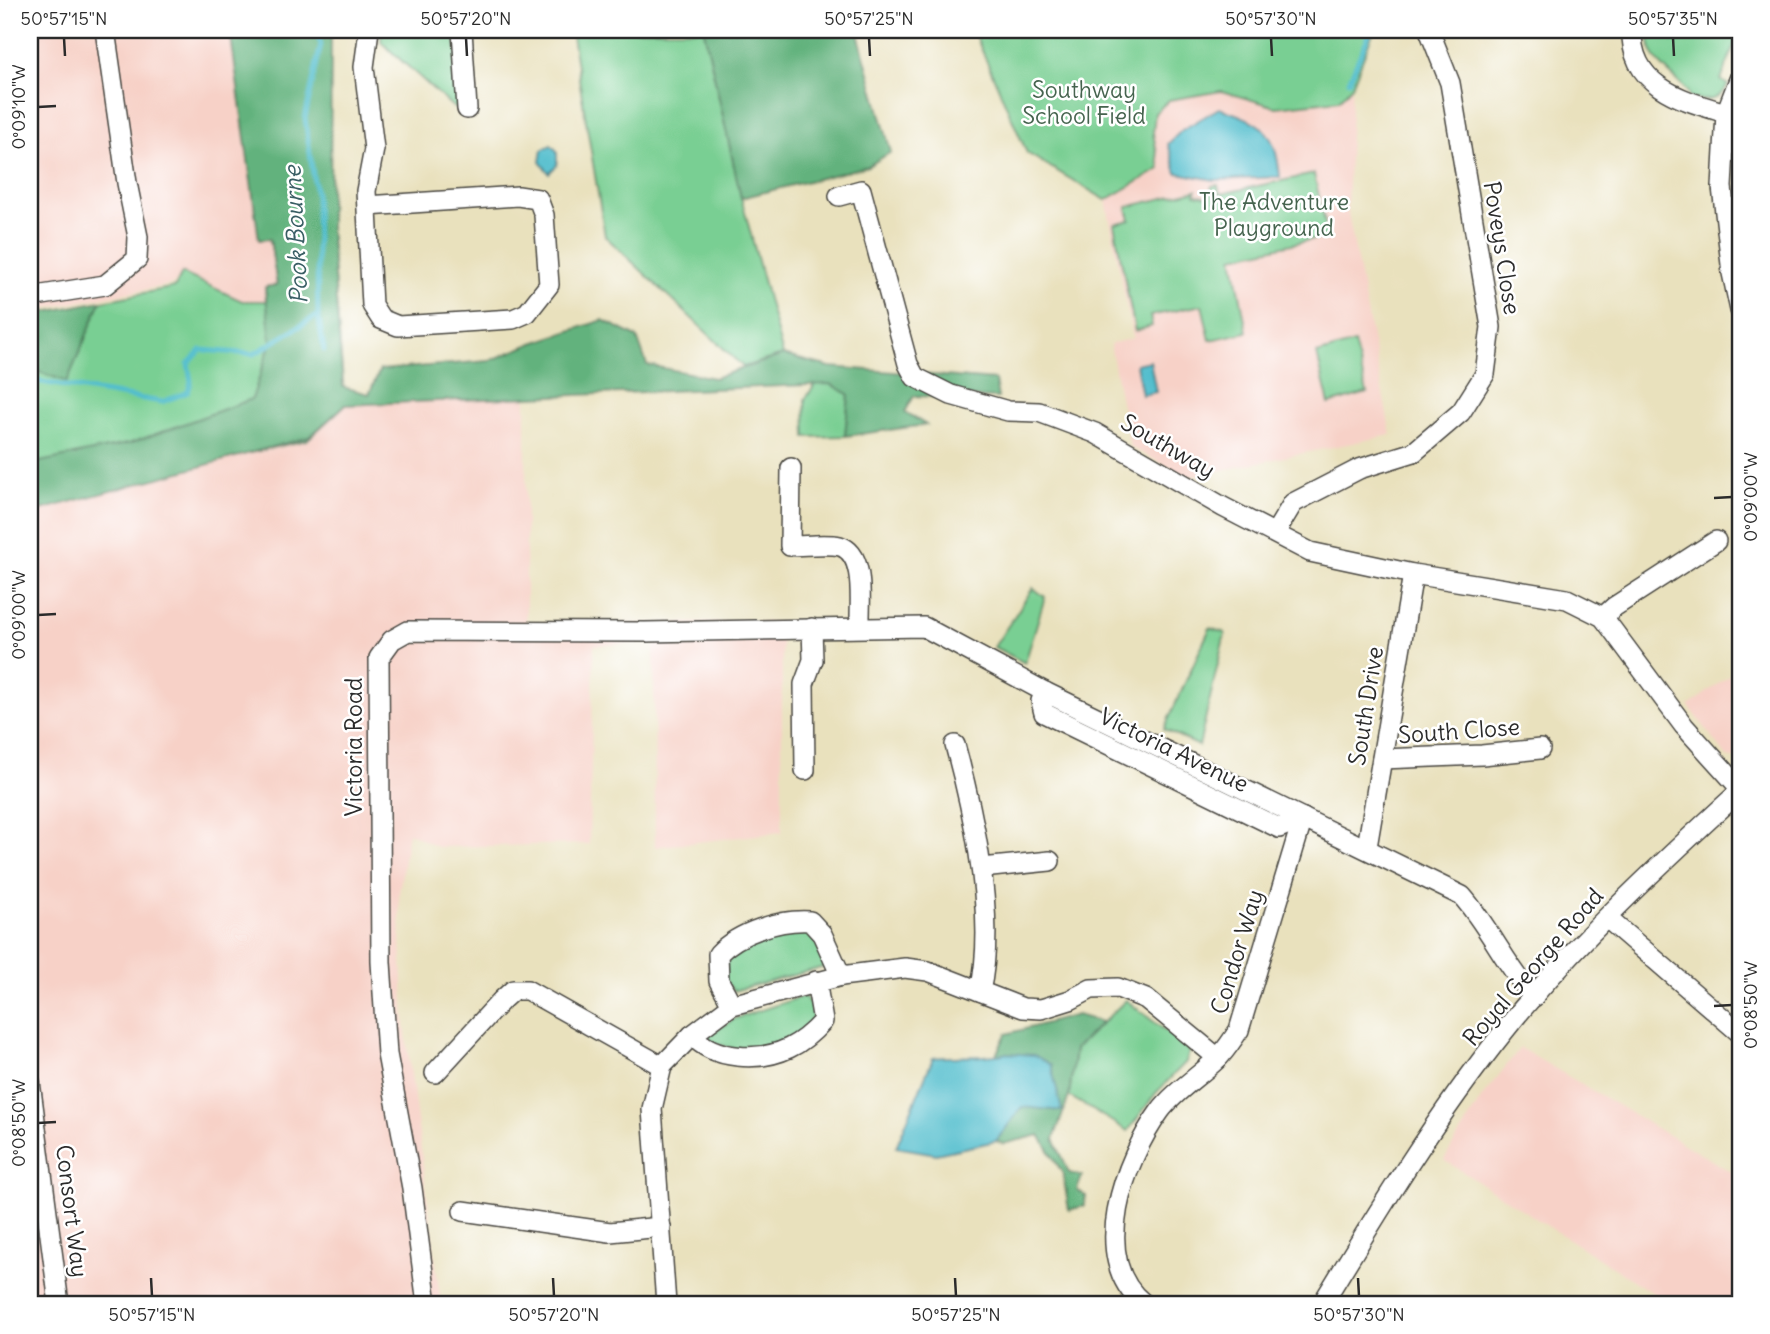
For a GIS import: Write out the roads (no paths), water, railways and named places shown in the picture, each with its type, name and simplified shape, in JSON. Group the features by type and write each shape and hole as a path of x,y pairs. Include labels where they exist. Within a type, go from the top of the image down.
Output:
{"street":[{"path":"30,297 105,285 132,266 137,259 138,237 127,183 105,30"},
{"path":"367,198 518,196 538,199 544,215 549,285 527,313 513,319 398,326 381,319 372,305 367,198 374,149 364,66 369,30"},
{"path":"462,30 467,109"},
{"name":"Poveys Close","path":"1275,533 1293,503 1359,469 1414,452 1461,412 1485,374 1492,327 1450,83 1429,30"},
{"path":"1632,30 1631,42 1639,64 1650,82 1678,99 1726,113"},
{"path":"1740,77 1726,113 1722,187 1732,273 1740,310"},
{"name":"Southway","path":"839,196 861,190 908,363 915,377 951,395 1008,411 1040,412 1095,433 1310,552 1412,574 1567,599 1603,617"},
{"path":"791,468 790,547 840,546 851,552 858,564 860,627"},
{"path":"1716,541 1614,607 1603,617 1684,726 1740,790"},
{"name":"South Drive","path":"1367,847 1412,574"},
{"name":"Victoria Road","path":"427,1304 412,1188 386,1041 381,962 379,659 392,640 408,631 634,632 924,627"},
{"name":"Victoria Avenue","path":"924,627 1045,692 1367,847 1462,896 1498,942 1514,974 1534,997"},
{"path":"806,770 804,684 813,660 812,628"},
{"path":"955,745 982,868 984,972 980,990"},
{"name":"South Close","path":"1382,759 1468,756 1540,749"},
{"name":"Royal George Road","path":"1322,1304 1429,1134 1506,1029 1655,869 1740,790"},
{"name":"Condor Way","path":"1143,1304 1123,1279 1116,1246 1115,1211 1137,1148 1161,1109 1218,1058 1239,1030 1303,818"},
{"path":"982,868 1050,861"},
{"path":"1608,919 1740,1033"},
{"path":"732,1005 719,981 718,954 731,941 792,920 810,921 822,934 841,976"},
{"path":"666,1304 652,1109 662,1066 692,1035 732,1005 816,981 905,968 928,971 1023,1008 1041,1009 1070,1000 1091,989 1118,988 1146,999 1218,1058"},
{"path":"692,1035 701,1046 719,1054 748,1056 787,1050 809,1036 823,1021 816,981"},
{"path":"435,1073 513,990 527,990 662,1066"},
{"name":"Consort Way","path":"30,1082 59,1304"},
{"path":"463,1211 610,1232 661,1227"}],"water":[{"path":"1219,108 1246,118 1264,130 1275,148 1280,177 1214,180 1177,173 1168,144 1182,130"},
{"path":"551,145 557,151 557,165 549,173 540,162 542,150"},
{"path":"1150,361 1156,392 1142,395 1136,364"},
{"path":"1007,1053 1034,1055 1051,1065 1062,1111 1022,1107 996,1141 936,1154 896,1147 933,1058"}],"waterway":[{"name":"Pook Bourne","path":"30,380 162,402 188,392 191,382 188,364 201,350 254,354 318,315 316,196 305,118 321,44 315,30"},
{"path":"1349,81 1371,30"},
{"path":"318,315 324,350"}],"park label":[{"name":"Southway School Field","path":"1084,103"},
{"name":"The Adventure Playground","path":"1274,215"}]}
